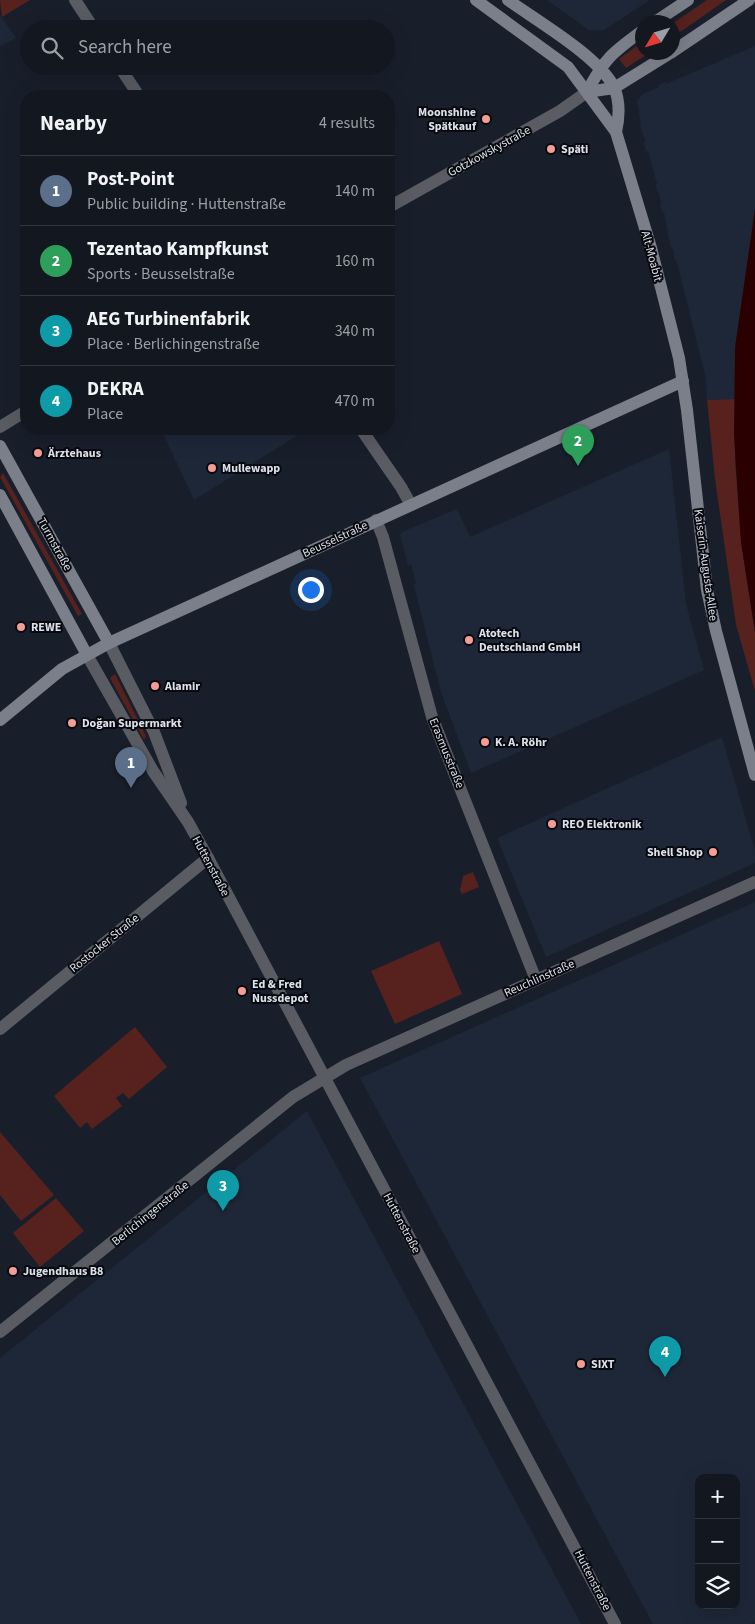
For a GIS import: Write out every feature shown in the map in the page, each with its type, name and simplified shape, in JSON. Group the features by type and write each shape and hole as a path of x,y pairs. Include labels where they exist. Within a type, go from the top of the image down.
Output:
{"main road":[{"name":"Alt-Moabit","path":"476,0 568,67 616,132 651,248 683,380"},
{"name":"Alt-Moabit","path":"508,0 600,68 614,88 619,118 616,132"},
{"path":"666,15 688,0"},
{"name":"Gotzkowskystraße","path":"680,47 749,0"},
{"name":"Gotzkowskystraße","path":"587,92 600,68 610,55 635,36"},
{"name":"Gotzkowskystraße","path":"587,92 614,88 659,60"},
{"name":"Beusselstraße","path":"0,720 62,669 109,643 683,380"},
{"name":"Kaiserin-Augusta-Allee","path":"683,380 707,590 716,631 755,775"},
{"name":"Turmstraße","path":"0,446 109,643"},
{"name":"Turmstraße","path":"0,495 87,654"}],"street":[{"path":"74,0 88,20"},
{"path":"125,75 135,90"},
{"name":"Gotzkowskystraße","path":"395,204 560,111 587,92"},
{"path":"0,426 20,414"},
{"path":"365,435 401,487 410,505"},
{"name":"Erasmusstraße","path":"376,520 432,717 536,980"},
{"name":"Huttenstraße","path":"109,643 154,732 188,822"},
{"name":"Huttenstraße","path":"87,654 153,771 188,822 208,858 615,1624"},
{"name":"Rostocker Straße","path":"0,1029 208,858"},
{"name":"Reuchlinstraße","path":"325,1078 346,1065 755,882"},
{"name":"Berlichingenstraße","path":"0,1332 291,1098 325,1078"}],"shaded area":[{"path":"0,0 30,0 2,17"},
{"path":"547,0 650,0 604,30 589,30"},
{"path":"707,0 726,0 680,32 680,18"},
{"path":"0,15 16,38 0,46"},
{"path":"755,46 755,209 735,348 735,399 707,400 706,379 677,262 674,259 674,251 670,245 664,212 662,212 660,204 662,203 655,185 657,184 648,151 646,151 644,143 646,142 639,124 641,123 637,101 643,94 659,87 659,85 665,82 666,84"},
{"path":"635,47 635,60 638,60 626,68 619,59"},
{"path":"755,209 755,632 741,542 734,435 735,348"},
{"path":"735,399 735,459 741,542 755,632 755,691 736,625 715,479 707,400"},
{"name":"Mullewapp","path":"164,435 298,435 194,500"},
{"path":"669,449 686,604 704,670 471,773 441,692 414,586 416,582 411,564 408,565 400,535 404,531 457,509 470,537"},
{"path":"3,473 82,614 78,616 0,477"},
{"path":"115,674 146,736 144,740 110,678"},
{"path":"722,737 755,851 755,863 546,957 497,838"},
{"path":"473,872 479,887 462,894 460,890 463,876"},
{"path":"755,902 755,1622 749,1624 653,1624 360,1078"},
{"path":"439,941 462,994 395,1024 371,971"},
{"path":"135,1027 167,1067 129,1099 123,1093 116,1098 122,1106 92,1129 87,1122 80,1128 54,1096"},
{"path":"307,1111 581,1624 0,1624 0,1358"},
{"path":"0,1132 54,1195 21,1221 0,1195"},
{"path":"56,1198 84,1231 40,1267 13,1233"}],"place":[{"name":"Moonshine Spätkauf","path":"486,119"},
{"name":"Späti","path":"551,149"},
{"name":"Ärztehaus","path":"38,453"},
{"name":"Tezentao Kampfkunst","path":"578,466"},
{"name":"Mullewapp","path":"212,468"},
{"name":"REWE","path":"21,627"},
{"name":"Atotech Deutschland GmbH","path":"469,640"},
{"name":"Alamir","path":"155,686"},
{"name":"Doğan Supermarkt","path":"72,723"},
{"name":"K. A. Röhr","path":"485,742"},
{"name":"Post-Point","path":"131,788"},
{"name":"REO Elektronik","path":"552,824"},
{"name":"Shell Shop","path":"713,852"},
{"name":"Ed & Fred Nussdepot","path":"242,991"},
{"name":"AEG Turbinenfabrik","path":"223,1211"},
{"name":"Jugendhaus B8","path":"13,1271"},
{"name":"SIXT","path":"581,1364"},
{"name":"DEKRA","path":"665,1377"}]}
